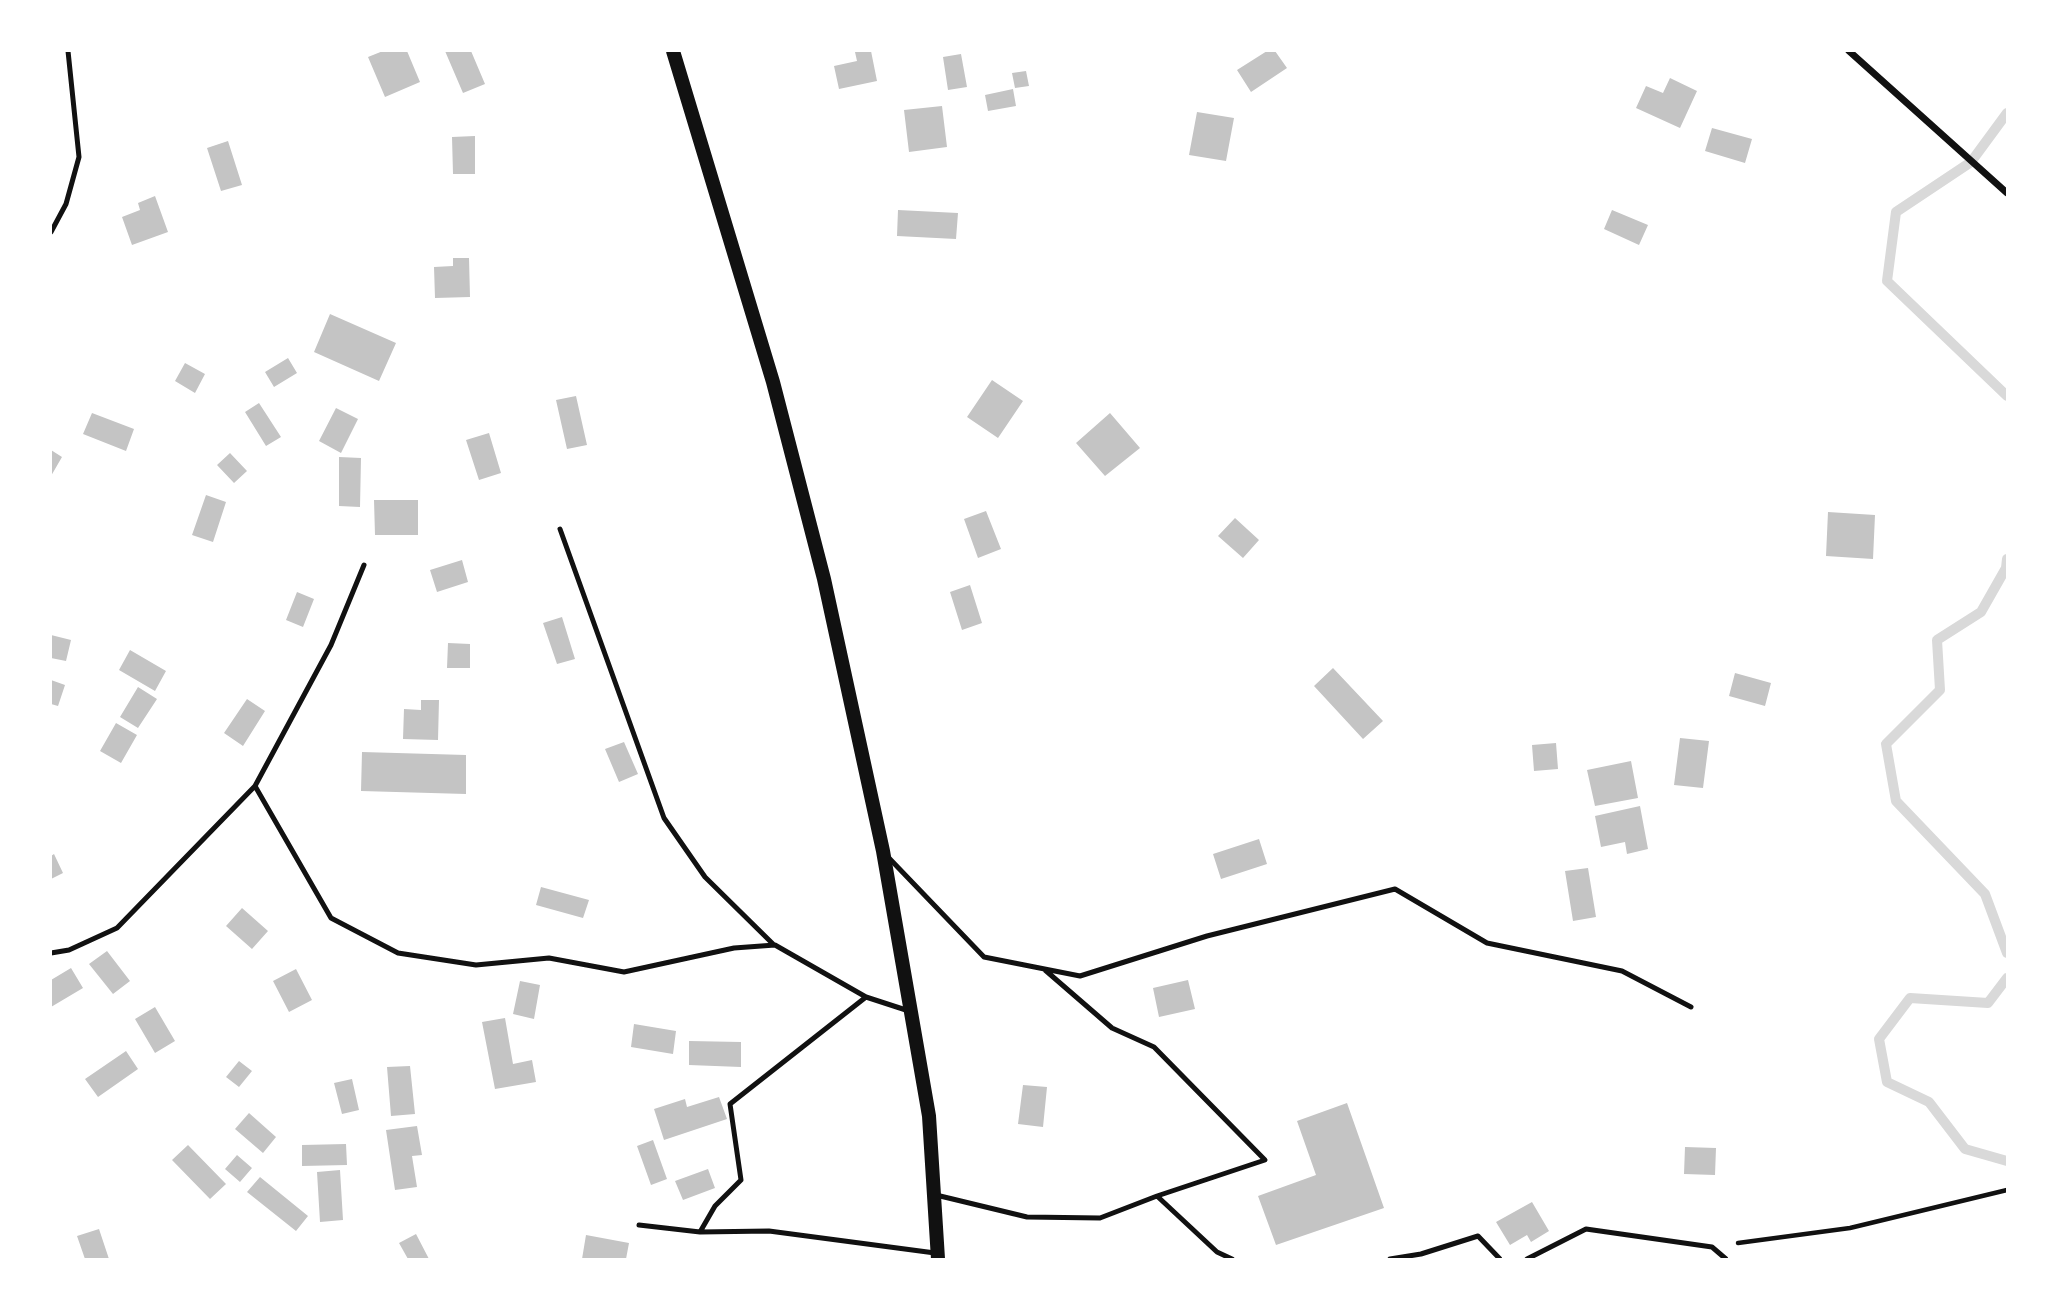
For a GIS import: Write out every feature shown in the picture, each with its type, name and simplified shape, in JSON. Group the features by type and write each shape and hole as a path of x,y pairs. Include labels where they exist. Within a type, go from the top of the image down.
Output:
{"main road":[{"path":"673,51 776,395 824,579 883,851 929,1115 938,1256"}],"street":[{"path":"1849,51 2007,193"}],"lane":[{"path":"51,232 66,204 79,157 68,51"},
{"path":"560,529 664,818 705,877 775,945 866,997 910,1011"},
{"path":"51,953 69,950 117,928 255,786 331,645 365,565"},
{"path":"255,786 331,918 398,953 476,965 549,958 624,972 734,948 775,945"},
{"path":"883,851 984,957 1080,976 1207,936 1395,889 1488,943 1622,971 1692,1007"},
{"path":"934,1194 1027,1217 1100,1218 1265,1160 1154,1047 1112,1028 1043,968"},
{"path":"700,1232 715,1206 741,1180 730,1104 866,997"},
{"path":"1157,1196 1217,1252 1231,1259"},
{"path":"639,1225 700,1232 769,1231 938,1256"},
{"path":"1527,1259 1586,1228 1712,1247 1726,1259"},
{"path":"1390,1259 1420,1254 1478,1236 1500,1259"}],"path":[{"path":"1712,1247 1850,1228 2007,1190"}],"building":[{"path":"383,51 407,51 420,82 385,97 368,57"},
{"path":"445,51 471,51 485,84 463,93"},
{"path":"871,51 877,81 839,89 834,66 857,61 855,52"},
{"path":"1267,51 1275,51 1287,68 1251,92 1237,70"},
{"path":"961,54 967,87 948,90 943,57"},
{"path":"1026,71 1029,86 1015,88 1012,73"},
{"path":"1670,78 1697,91 1680,128 1636,108 1646,86 1663,93"},
{"path":"1013,89 1016,106 988,111 985,95"},
{"path":"942,106 947,147 909,152 904,110"},
{"path":"1197,112 1234,118 1226,161 1189,155"},
{"path":"1712,128 1752,139 1745,163 1705,151"},
{"path":"475,136 475,174 453,174 452,137"},
{"path":"228,141 242,185 221,191 207,148"},
{"path":"155,196 168,232 132,245 122,217 140,210 138,203"},
{"path":"898,210 958,213 956,239 897,236"},
{"path":"1612,210 1648,225 1639,245 1604,229"},
{"path":"453,258 469,258 470,297 435,298 434,267 453,266"},
{"path":"330,314 396,343 379,381 314,352"},
{"path":"288,358 297,373 274,387 265,372"},
{"path":"185,363 205,374 195,393 175,381"},
{"path":"992,380 1023,401 998,438 967,417"},
{"path":"576,396 587,445 567,449 556,400"},
{"path":"259,403 281,437 266,446 245,412"},
{"path":"336,408 358,419 341,453 319,441"},
{"path":"92,413 134,429 126,451 83,434"},
{"path":"1110,413 1140,448 1105,476 1076,443"},
{"path":"489,433 501,473 479,480 466,440"},
{"path":"51,450 62,457 51,476"},
{"path":"230,453 247,471 234,483 217,465"},
{"path":"339,457 361,458 360,507 339,506"},
{"path":"206,495 226,502 213,542 192,535"},
{"path":"374,500 418,500 418,535 375,535"},
{"path":"986,511 1001,549 978,558 964,519"},
{"path":"1828,512 1875,515 1873,559 1826,556"},
{"path":"1235,518 1259,540 1243,558 1218,536"},
{"path":"462,560 468,582 437,592 430,570"},
{"path":"970,585 982,623 962,630 950,592"},
{"path":"297,592 314,599 303,627 286,620"},
{"path":"562,617 575,659 557,664 543,623"},
{"path":"51,635 71,640 66,661 51,658"},
{"path":"448,643 470,644 470,668 447,668"},
{"path":"130,650 166,671 155,691 119,670"},
{"path":"1333,668 1383,721 1363,739 1314,686"},
{"path":"1735,673 1771,683 1765,706 1729,696"},
{"path":"51,680 65,685 58,706 51,704"},
{"path":"138,687 157,699 138,728 120,717"},
{"path":"247,699 265,711 243,746 224,733"},
{"path":"421,700 439,700 438,740 403,739 404,709 421,710"},
{"path":"116,723 137,735 121,763 100,751"},
{"path":"1680,738 1709,741 1703,788 1674,785"},
{"path":"624,742 638,774 619,782 605,749"},
{"path":"1556,743 1558,769 1534,771 1532,745"},
{"path":"362,752 466,755 466,794 361,791"},
{"path":"1631,761 1638,798 1595,806 1587,770"},
{"path":"1640,806 1648,849 1627,854 1625,842 1601,847 1595,816"},
{"path":"1259,839 1267,864 1221,879 1213,854"},
{"path":"54,854 63,873 51,879 51,856"},
{"path":"1588,868 1596,917 1573,921 1565,871"},
{"path":"541,887 589,900 583,918 536,905"},
{"path":"242,908 268,931 252,949 226,926"},
{"path":"107,951 130,981 113,994 89,964"},
{"path":"71,968 83,988 51,1007 51,980"},
{"path":"296,969 312,1000 289,1012 273,981"},
{"path":"1188,980 1195,1009 1159,1017 1153,988"},
{"path":"520,981 540,985 534,1019 513,1014"},
{"path":"155,1007 175,1041 155,1053 135,1019"},
{"path":"505,1018 513,1064 532,1060 536,1082 495,1089 482,1022"},
{"path":"634,1024 676,1031 673,1054 631,1047"},
{"path":"689,1041 741,1042 741,1067 689,1065"},
{"path":"126,1051 138,1069 98,1097 85,1079"},
{"path":"239,1061 252,1071 239,1087 226,1077"},
{"path":"410,1066 415,1114 391,1116 387,1067"},
{"path":"352,1079 359,1110 342,1114 334,1083"},
{"path":"1023,1085 1047,1087 1043,1127 1018,1124"},
{"path":"719,1097 727,1119 664,1140 654,1109 685,1099 687,1107"},
{"path":"1347,1103 1384,1208 1276,1245 1258,1196 1316,1175 1297,1121"},
{"path":"249,1113 276,1137 263,1153 235,1129"},
{"path":"417,1126 422,1155 412,1156 417,1187 395,1190 386,1130"},
{"path":"653,1140 667,1179 651,1185 637,1146"},
{"path":"346,1144 347,1165 302,1166 302,1145"},
{"path":"188,1145 226,1184 210,1199 172,1160"},
{"path":"1685,1147 1716,1148 1715,1175 1684,1174"},
{"path":"237,1155 252,1168 240,1182 225,1169"},
{"path":"708,1169 715,1188 683,1200 675,1181"},
{"path":"340,1170 343,1220 320,1222 317,1172"},
{"path":"260,1177 308,1216 296,1231 247,1192"},
{"path":"1532,1202 1549,1231 1531,1242 1527,1235 1510,1245 1496,1222"},
{"path":"99,1229 109,1259 85,1259 77,1236"},
{"path":"416,1234 429,1259 408,1259 399,1243"},
{"path":"586,1235 629,1243 626,1259 582,1259"}],"waterway":[{"path":"2007,113 1971,162 1896,212 1887,281 2007,396"},
{"path":"2007,559 2006,568 1981,612 1937,640 1940,690 1886,744 1896,801 1985,894 2007,953"},
{"path":"2007,978 1988,1003 1910,998 1879,1039 1887,1082 1929,1102 1965,1149 2007,1161"}]}
